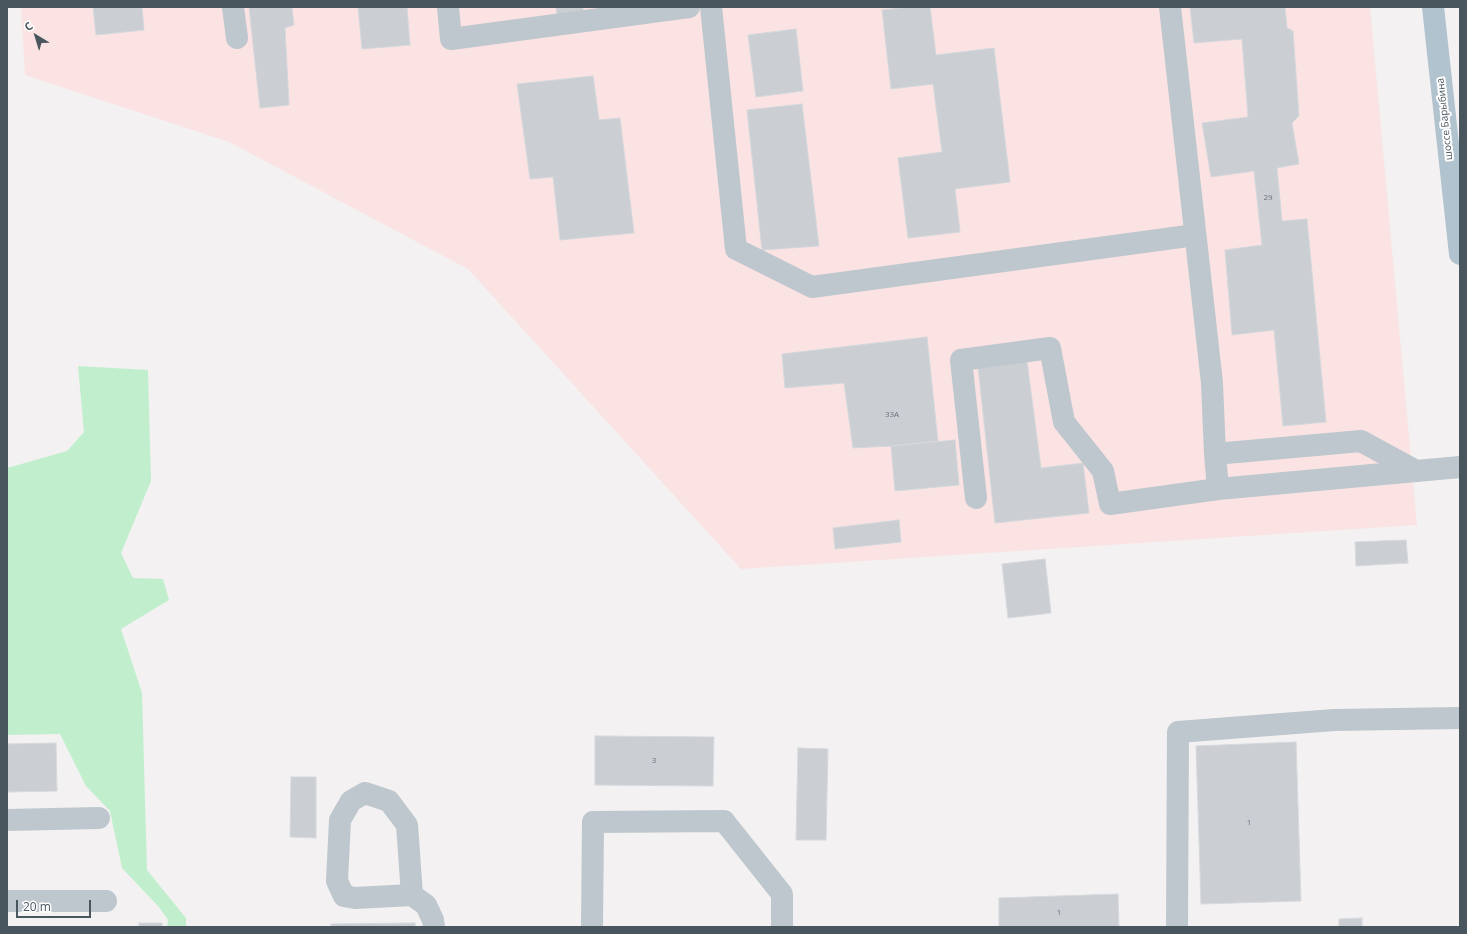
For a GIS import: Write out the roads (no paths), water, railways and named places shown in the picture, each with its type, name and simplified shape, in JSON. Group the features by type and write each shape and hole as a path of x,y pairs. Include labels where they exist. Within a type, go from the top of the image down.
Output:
{"main road":[{"name":"шоссе Барыбина","path":"1433,7 1460,243"}],"lane":[{"path":"233,7 237,38"},
{"path":"448,7 451,39 690,7"},
{"path":"711,7 736,249 812,287 1195,235"},
{"path":"1170,7 1212,382 1218,489"},
{"path":"976,498 961,360 1050,348 1064,422 1103,471 1110,504 1218,489 1460,467"},
{"path":"1215,454 1361,442 1416,471"},
{"path":"1177,927 1178,732 1334,720 1460,718"},
{"path":"412,895 407,825 390,801 365,793 351,801 340,820 337,881 344,896 355,898 412,895 426,905 433,920 434,927"},
{"path":"7,820 100,818"},
{"path":"592,927 593,822 717,821 724,821 782,894 782,927"},
{"path":"7,901 106,901"}]}
